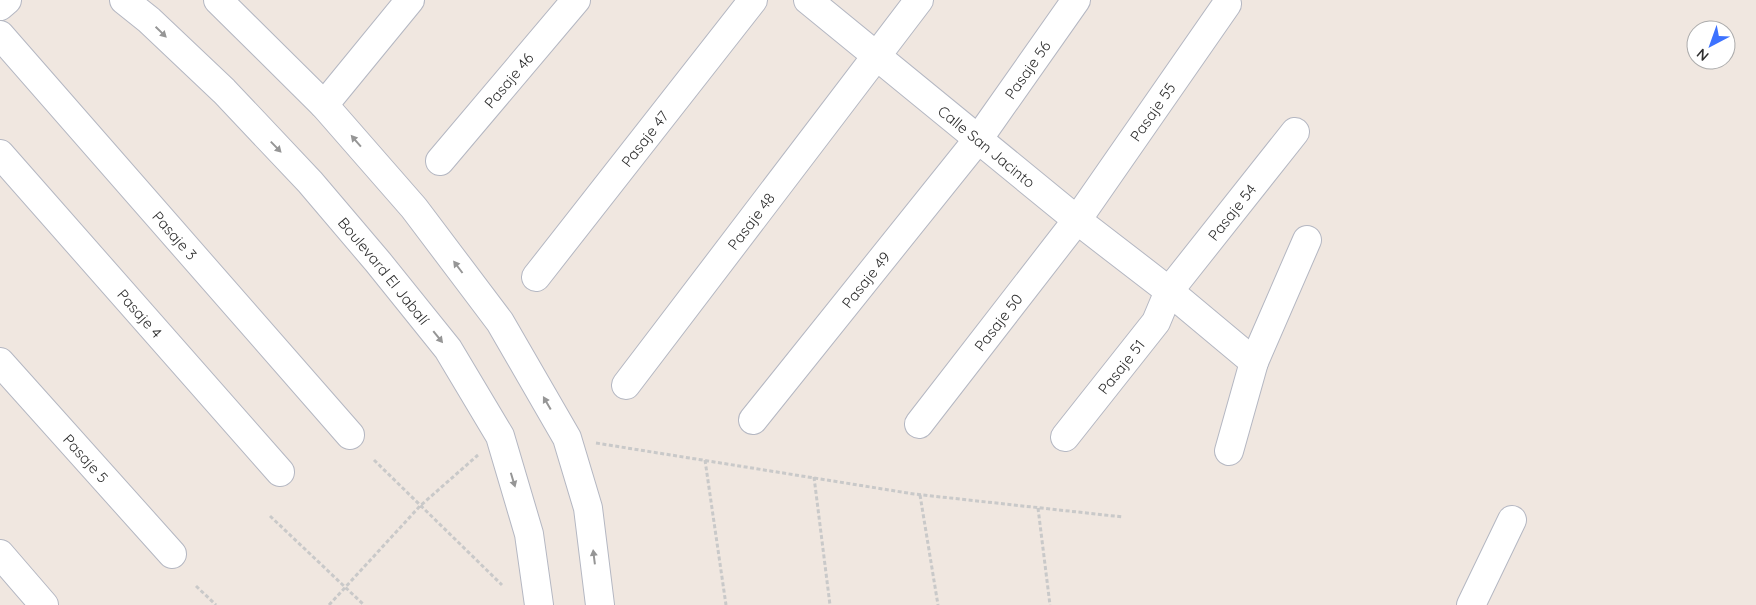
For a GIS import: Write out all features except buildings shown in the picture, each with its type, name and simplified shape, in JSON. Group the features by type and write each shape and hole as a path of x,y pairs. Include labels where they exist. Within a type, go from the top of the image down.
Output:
{"street":[{"path":"0,6 7,0"},
{"name":"Boulevard El Jabalí","path":"124,0 149,20 224,91 310,182 448,349 500,436 530,534 539,605"},
{"path":"324,105 410,0"},
{"name":"Pasaje 46","path":"440,161 576,0"},
{"name":"Pasaje 47","path":"536,277 753,0"},
{"name":"Calle San Jacinto","path":"808,0 1077,220 1169,291 1254,362"},
{"name":"Pasaje 48","path":"626,385 919,0"},
{"name":"Pasaje 56","path":"979,138 1076,0"},
{"path":"221,1 324,105 414,208 500,322 567,438 588,508 600,605"},
{"name":"Pasaje 55","path":"1077,220 1227,4"},
{"name":"Pasaje 3","path":"0,35 350,435"},
{"name":"Pasaje 54","path":"1169,291 1295,132"},
{"name":"Pasaje 49","path":"753,420 979,138"},
{"name":"Pasaje 4","path":"0,154 280,472"},
{"name":"Pasaje 50","path":"919,424 1077,220"},
{"path":"1229,450 1254,362 1307,240"},
{"name":"Pasaje 51","path":"1065,437 1156,322 1169,291"},
{"name":"Pasaje 5","path":"0,362 172,554"},
{"path":"1470,605 1512,520"},
{"path":"0,554 44,605"}],"path":[{"path":"329,605 420,506 500,436"},
{"path":"567,438 920,495 1123,517"},
{"path":"374,460 502,585"},
{"path":"706,460 726,605"},
{"path":"814,478 830,605"},
{"path":"920,495 938,605"},
{"path":"1038,508 1050,605"},
{"path":"270,516 364,605"},
{"path":"196,586 216,605"}]}
